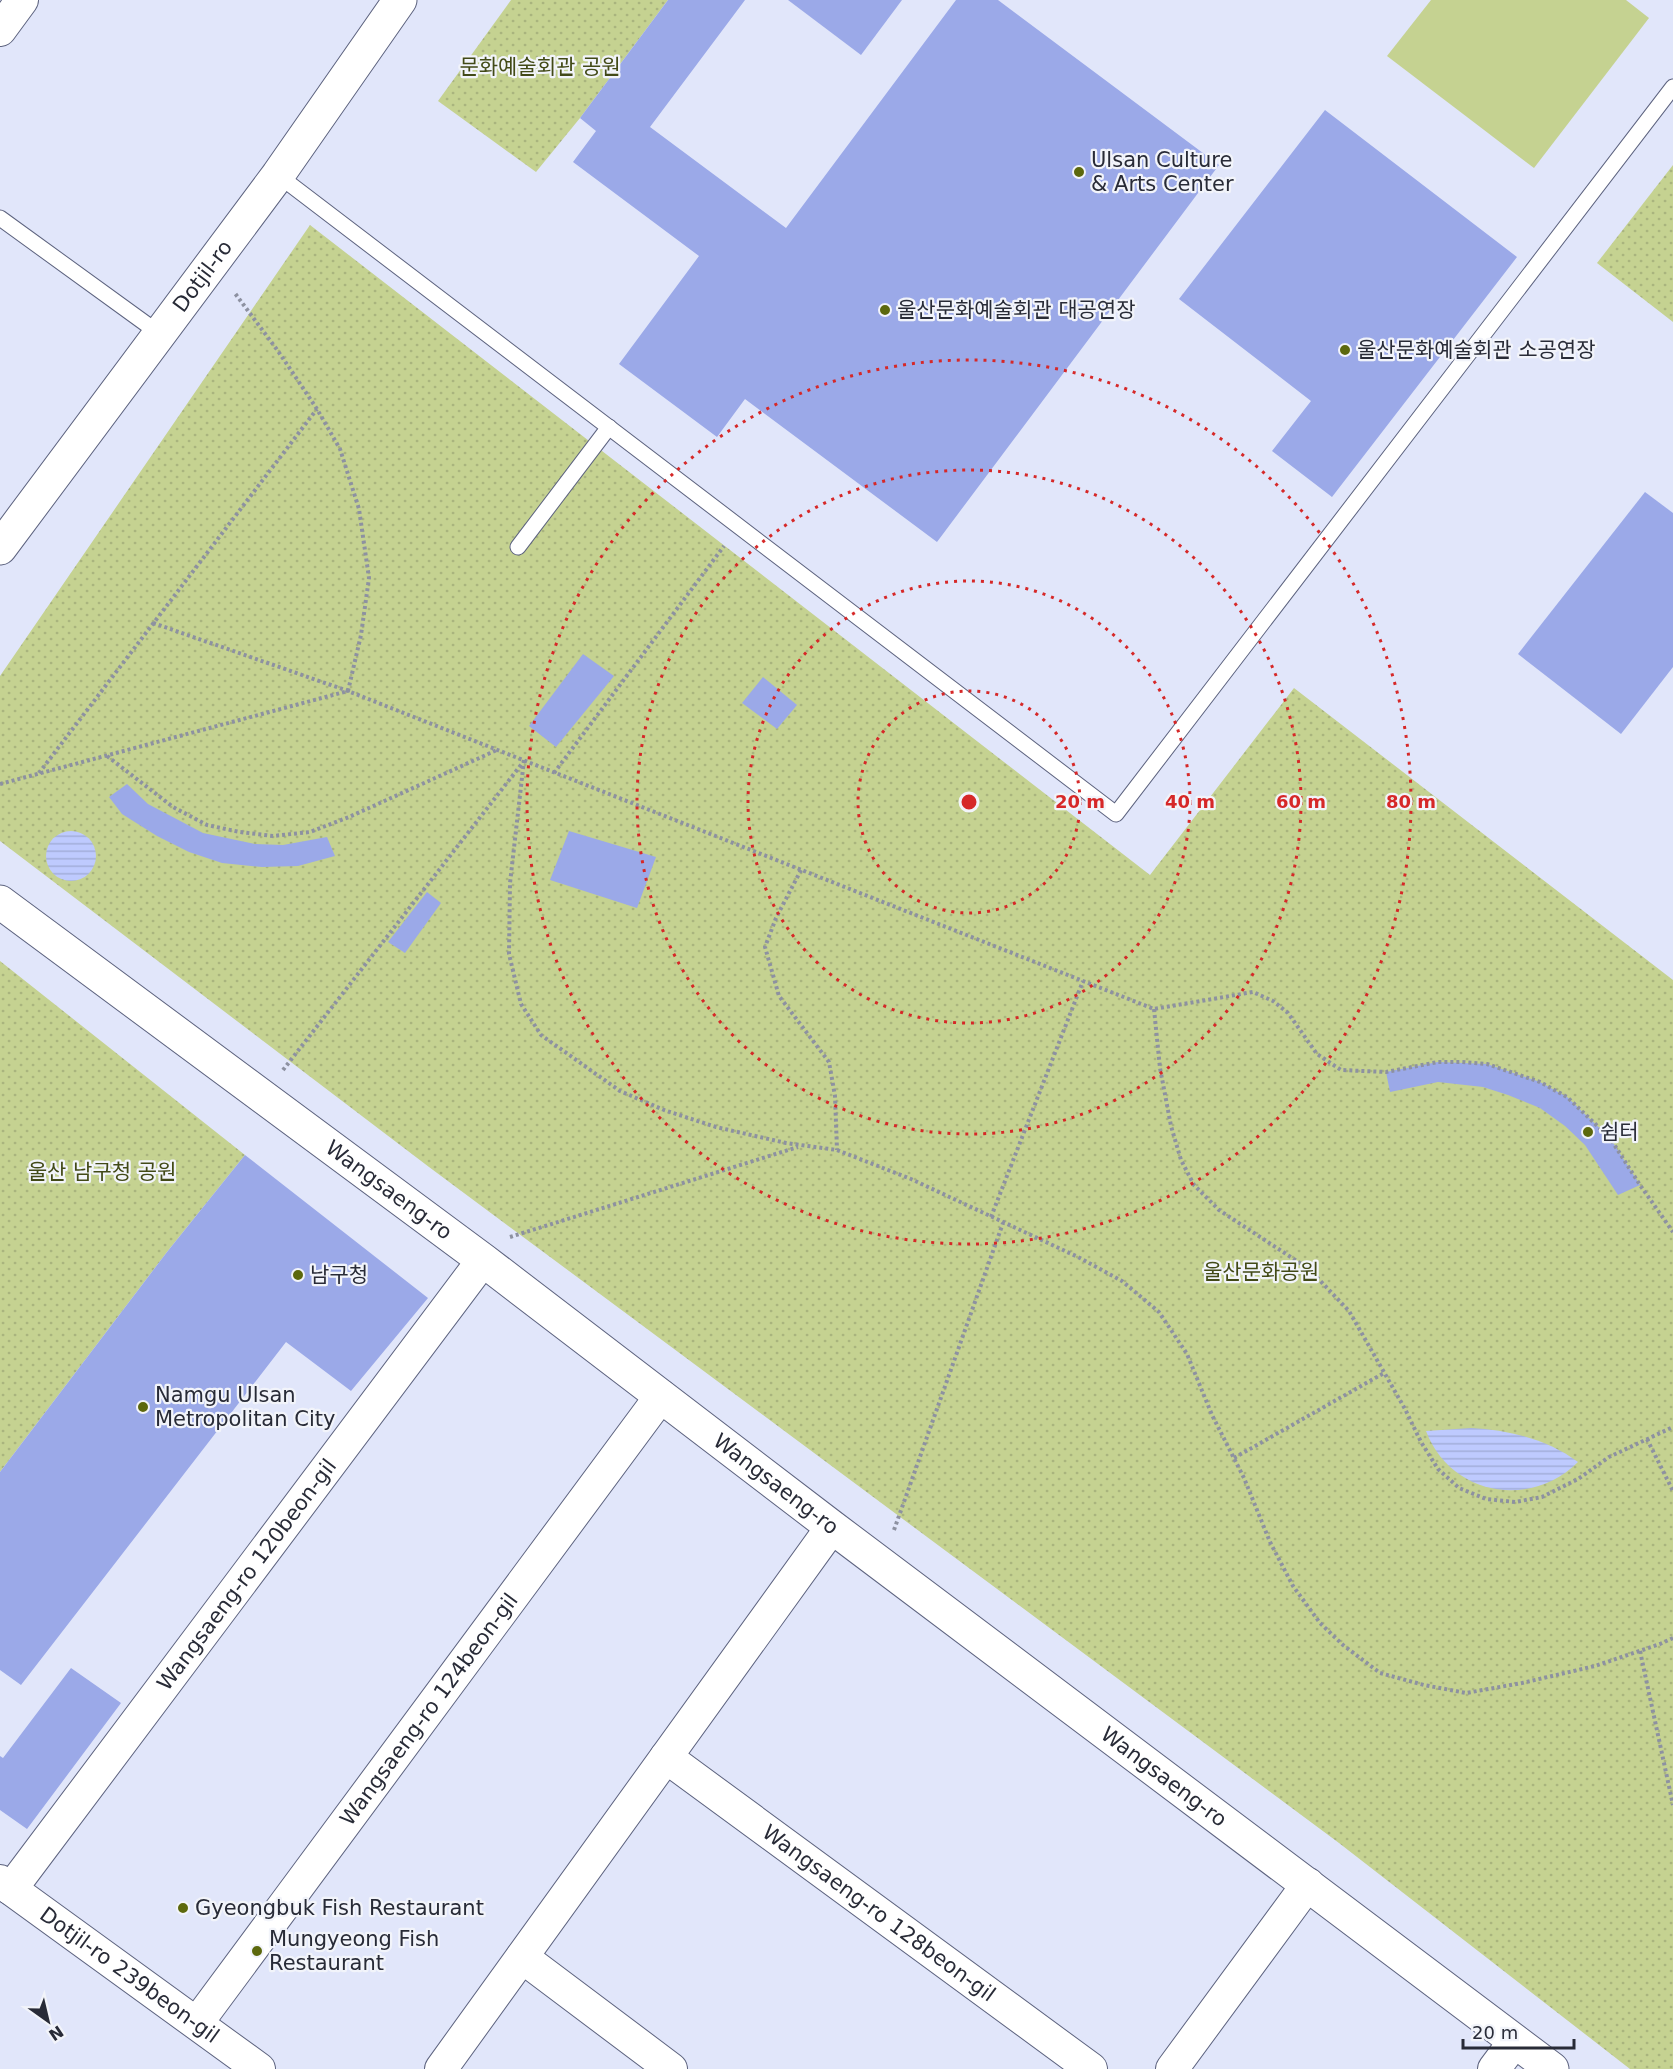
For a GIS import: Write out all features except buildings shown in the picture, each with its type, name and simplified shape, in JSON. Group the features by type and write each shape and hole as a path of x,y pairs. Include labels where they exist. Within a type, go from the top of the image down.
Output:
{"main road":[{"name":"Dotjil-ro","path":"0,548 278,175 400,0"},
{"name":"Wangsaeng-ro","path":"0,902 476,1255 832,1527 1552,2069"}],"street":[{"path":"0,30 22,0"},
{"name":"Wangsaeng-ro 120beon-gil","path":"5,1885 476,1255"},
{"name":"Wangsaeng-ro 124beon-gil","path":"196,2024 661,1396"},
{"path":"441,2069 832,1527"},
{"name":"Wangsaeng-ro 128beon-gil","path":"666,1757 1091,2069"},
{"path":"1172,2069 1308,1884"},
{"name":"Dotjil-ro 239beon-gil","path":"5,1885 259,2069"},
{"path":"522,1957 671,2069"},
{"path":"1494,2069 1515,2040"}],"lane":[{"path":"278,175 1116,814 1673,87"},
{"path":"0,218 160,334"},
{"path":"518,547 609,427"}],"path":[{"path":"212,263 278,351 317,409 340,449 359,509 369,578 361,635 348,691"},
{"path":"38,774 317,409"},
{"path":"554,773 738,526"},
{"path":"153,623 348,691 1154,1009 1253,992 1288,1013 1317,1054 1341,1070 1386,1072 1438,1062 1462,1062 1487,1065 1540,1082 1567,1097 1610,1138 1673,1232"},
{"path":"0,784 348,691"},
{"path":"107,756 172,807 207,825 273,836 310,832 349,817 496,750"},
{"path":"262,1096 524,760"},
{"path":"524,760 510,883 509,954 521,1004 541,1035 620,1091 664,1110 716,1127 802,1146 837,1150 911,1179 1078,1257 1122,1281 1159,1312 1186,1354 1270,1542 1293,1586 1320,1623 1343,1645 1380,1672 1424,1685 1466,1693 1594,1666 1673,1638"},
{"path":"801,870 776,918 765,947 778,996 829,1062 836,1096 837,1150"},
{"path":"991,1217 1083,981"},
{"path":"1154,1009 1160,1068 1171,1126 1181,1160 1194,1185 1219,1210 1309,1269 1349,1311 1405,1409 1421,1443 1438,1469 1459,1488 1486,1499 1515,1502 1542,1497 1578,1479 1609,1457 1673,1427"},
{"path":"476,1255 802,1146"},
{"path":"882,1563 1003,1223"},
{"path":"1234,1458 1384,1373"},
{"path":"1647,1439 1673,1491"},
{"path":"1640,1651 1673,1805"}],"green space":[{"name":"문화예술회관 공원","path":"511,0 668,0 580,118 536,172 438,101"},
{"path":"1431,0 1626,0 1649,18 1534,168 1387,56"},
{"path":"1673,165 1673,322 1597,263"},
{"name":"울산문화공원","path":"310,225 1150,875 1294,688 1673,980 1673,2069 1630,2069 1339,1843 429,1167 0,841 0,676"},
{"name":"울산 남구청 공원","path":"0,961 245,1155 167,1252 0,1472"}],"water":[{"path":"66,831 76,831 89,838 96,851 96,861 89,874 76,881 66,881 57,877 50,870 46,861 46,851 50,842 57,835"},
{"path":"1471,1428 1527,1437 1554,1447 1578,1462 1559,1477 1537,1486 1515,1490 1493,1488 1472,1482 1453,1470 1437,1453 1426,1431"}],"place":[{"name":"Ulsan Culture & Arts Center","path":"1079,172"},
{"name":"울산문화예술회관 대공연장","path":"885,310"},
{"name":"울산문화예술회관 소공연장","path":"1345,350"},
{"name":"쉼터","path":"1588,1132"},
{"name":"남구청","path":"298,1275"},
{"name":"Namgu Ulsan Metropolitan City","path":"143,1407"},
{"name":"Gyeongbuk Fish Restaurant","path":"183,1908"},
{"name":"Mungyeong Fish Restaurant","path":"257,1951"}]}
